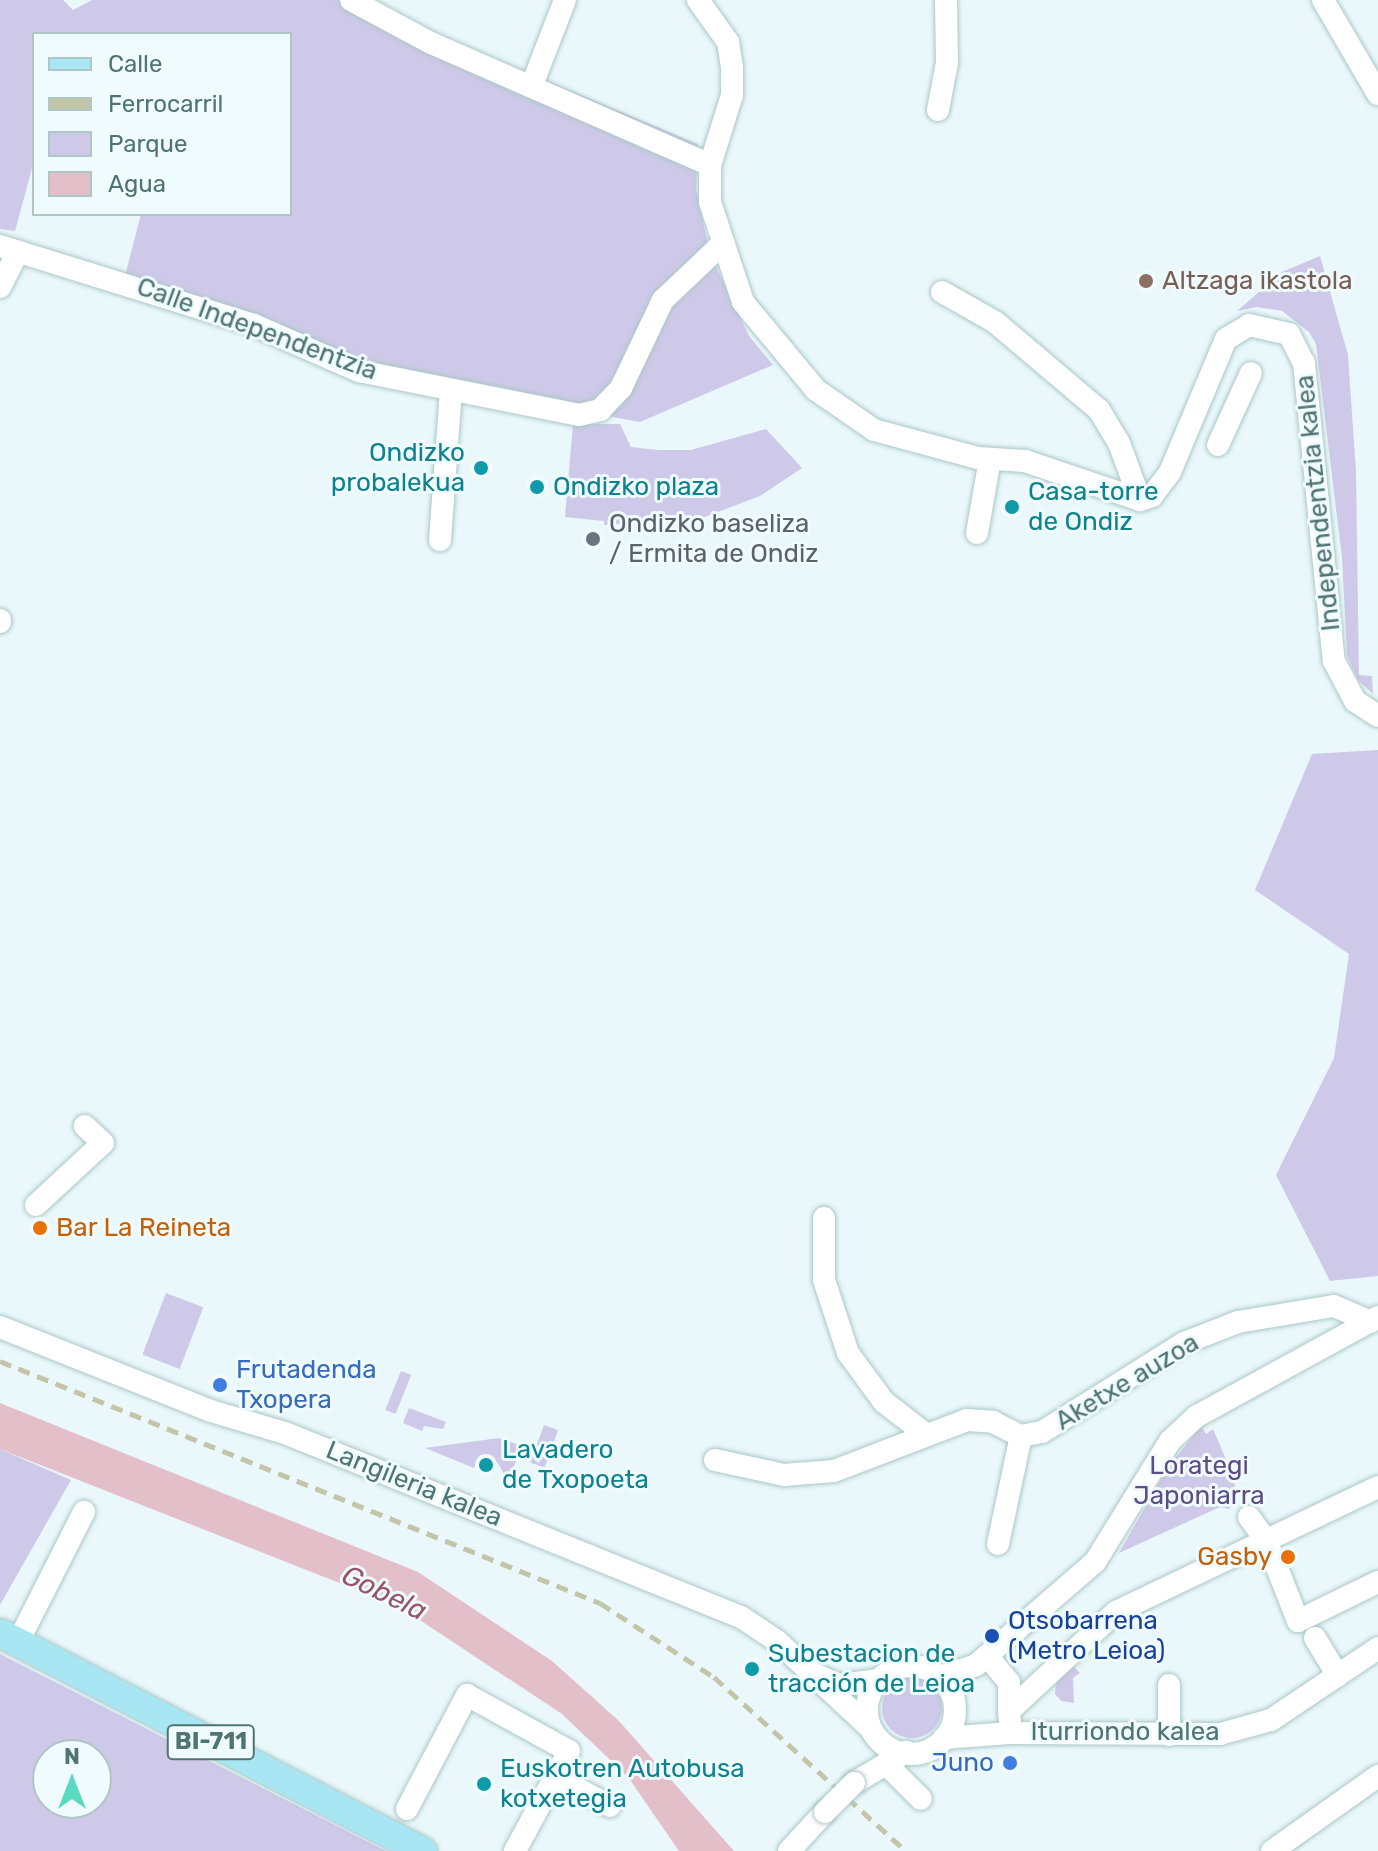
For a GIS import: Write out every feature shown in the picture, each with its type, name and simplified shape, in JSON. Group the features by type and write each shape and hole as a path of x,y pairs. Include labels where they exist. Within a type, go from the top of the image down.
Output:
{"main road":[{"name":"BI-711","path":"9,1637 423,1851"}],"street":[{"path":"351,0 404,29 710,165"},
{"path":"532,85 544,30 565,0"},
{"path":"698,0 728,42 732,67 732,95 710,165 710,202 722,244 743,302 816,390 874,430 917,445 990,459 1025,461 1140,500"},
{"path":"938,110 947,63 946,0"},
{"path":"1323,0 1378,94"},
{"name":"Calle Independentzia","path":"8,250 124,280 254,325 359,371 579,415 600,410 621,388 663,300 722,244"},
{"path":"0,287 8,250"},
{"path":"942,292 995,322 1099,410 1119,443 1140,500"},
{"name":"Independentzia kalea","path":"1140,500 1152,496 1170,472 1226,339 1249,325 1289,334 1304,363 1334,661 1355,701 1378,716"},
{"path":"1218,445 1251,373"},
{"path":"440,540 451,390"},
{"path":"977,533 990,459"},
{"path":"36,1205 103,1143 85,1126"},
{"path":"824,1218 824,1280 848,1353 884,1402 924,1433"},
{"name":"Aketxe auzoa","path":"715,1460 784,1475 834,1471 924,1433 967,1420 993,1422 1021,1436 1042,1432 1184,1343 1238,1322 1334,1306 1374,1320"},
{"path":"940,1677 984,1663 1095,1562 1180,1430 1209,1409 1374,1320"},
{"name":"Langileria kalea","path":"0,1327 176,1398 285,1433 693,1595 741,1617 812,1673 871,1730"},
{"name":"Aketxe auzoa","path":"998,1544 1021,1436"},
{"path":"1007,1722 1116,1612 1177,1578 1267,1542 1378,1487"},
{"path":"9,1637 84,1512"},
{"path":"1249,1517 1267,1542 1298,1621 1378,1582"},
{"path":"1315,1638 1338,1676"},
{"name":"Iturriondo kalea","path":"944,1738 1007,1722 1169,1735 1220,1734 1271,1720 1378,1648"},
{"path":"984,1663 1009,1682 1007,1722"},
{"path":"789,1851 857,1779 906,1752 920,1751 944,1738 956,1710 954,1693 940,1677 906,1667 880,1680 866,1705 871,1730 857,1779"},
{"name":"Langileria kalea","path":"812,1673 839,1685 880,1680"},
{"path":"1169,1685 1169,1735"},
{"path":"407,1809 467,1695 569,1751 515,1851"},
{"path":"956,1710 1007,1722"},
{"path":"871,1730 906,1752"},
{"path":"886,1764 921,1799"},
{"path":"1272,1851 1378,1776"},
{"path":"555,1777 610,1806"}],"green space":[{"path":"0,0 63,0 73,10 92,0 354,0 698,144 696,189 710,254 749,336 773,365 640,422 359,371 124,280 140,216 292,216 292,32 32,32 32,168 15,231 0,229"},
{"path":"1320,256 1348,355 1356,472 1359,675 1372,676 1373,694 1358,680 1347,655 1342,558 1316,344 1309,332 1282,311 1257,307 1237,311 1282,272"},
{"path":"573,424 620,424 631,447 658,450 691,450 766,429 802,468 760,496 702,518 604,525 604,521 565,517"},
{"path":"1378,750 1378,1276 1330,1281 1276,1175 1334,1058 1349,954 1255,890 1312,754"},
{"path":"166,1293 203,1307 180,1369 142,1355"},
{"path":"401,1371 411,1375 395,1414 385,1410"},
{"path":"409,1408 446,1422 443,1429 424,1426 422,1431 403,1423"},
{"path":"544,1425 558,1430 544,1468 530,1463"},
{"name":"Lorategi Japoniarra","path":"1201,1426 1206,1434 1213,1429 1233,1476 1237,1499 1229,1509 1220,1507 1119,1553 1168,1467"},
{"path":"499,1438 522,1446 508,1482 498,1463 480,1455 474,1468 425,1448"},
{"path":"0,1449 71,1480 0,1605"},
{"path":"0,1654 386,1851 0,1851"},
{"path":"1070,1663 1080,1673 1073,1678 1074,1703 1061,1701 1055,1694 1056,1682"},
{"path":"912,1678 924,1680 933,1687 940,1696 940,1720 933,1729 924,1736 912,1738 900,1736 891,1729 884,1720 882,1708 884,1696 891,1687 900,1680"}],"water":[{"name":"Gobela","path":"0,1403 418,1572 552,1661 619,1721 734,1851 679,1851 628,1777 562,1714 400,1607 0,1449"}],"railway":[{"path":"0,1361 600,1603 714,1677 906,1851"}],"place":[{"name":"Altzaga ikastola","path":"1146,281"},
{"name":"Ondizko probalekua","path":"481,468"},
{"name":"Ondizko plaza","path":"537,487"},
{"name":"Casa-torre de Ondiz","path":"1012,507"},
{"name":"Ondizko baseliza / Ermita de Ondiz","path":"593,539"},
{"name":"Bar La Reineta","path":"40,1228"},
{"name":"Frutadenda Txopera","path":"220,1385"},
{"name":"Lavadero de Txopoeta","path":"486,1465"},
{"name":"Gasby","path":"1288,1557"},
{"name":"Otsobarrena (Metro Leioa)","path":"992,1636"},
{"name":"Subestacion de tracción de Leioa","path":"752,1669"},
{"name":"Juno","path":"1010,1763"},
{"name":"Euskotren Autobusa kotxetegia","path":"484,1784"}]}
